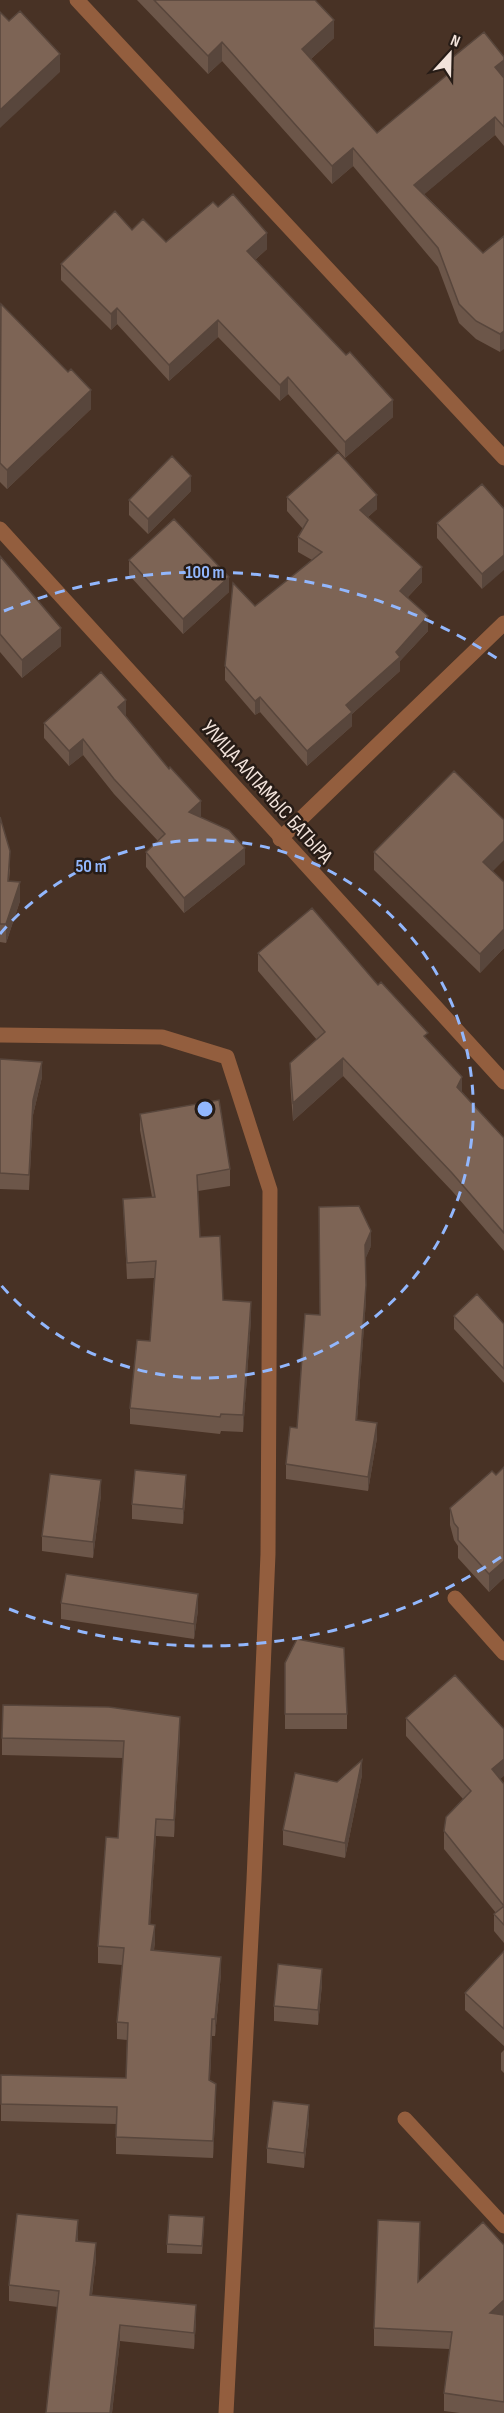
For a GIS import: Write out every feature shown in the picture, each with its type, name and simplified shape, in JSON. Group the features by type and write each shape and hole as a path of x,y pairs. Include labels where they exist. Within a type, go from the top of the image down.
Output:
{"street":[{"path":"77,0 504,458"},
{"name":"УЛИЦА АЛПАМЫС БАТЫРА","path":"0,529 280,839 504,1082"},
{"path":"280,839 504,623"},
{"path":"0,1035 162,1037 227,1057 270,1190 268,1554 254,1880 226,2413"},
{"path":"455,1598 504,1653"},
{"path":"405,2119 504,2226"}],"building":[{"path":"154,0 315,0 334,20 302,49 377,133 453,70 447,62 484,32 504,57 504,60 495,67 504,78 504,127 495,117 414,185 483,253 504,236 504,331 500,334 476,321 459,304 438,248 353,148 332,166 222,42 208,56"},
{"path":"20,11 60,54 0,110 0,12 9,21"},
{"path":"233,194 267,233 247,251 346,355 350,352 393,400 345,442 288,377 280,385 218,320 169,365 117,308 111,314 61,264 115,211 132,230 143,219 166,242 213,202 218,207"},
{"path":"1,304 68,372 71,369 91,390 7,470 0,463"},
{"path":"338,452 377,495 360,510 422,567 400,591 428,616 396,652 400,657 346,705 352,712 307,751 260,697 255,701 225,666 233,583 255,606 322,552 298,537 308,520 287,497"},
{"path":"172,456 191,476 148,519 129,500"},
{"path":"482,484 504,509 504,555 482,574 437,523"},
{"path":"174,519 229,577 183,619 129,560"},
{"path":"0,556 61,628 22,660 0,634"},
{"path":"101,672 126,700 118,707 169,769 170,767 201,801 189,812 229,830 245,848 184,898 146,852 165,834 114,779 83,739 69,751 44,723"},
{"path":"454,771 504,820 504,841 483,862 504,882 504,929 480,954 374,852"},
{"path":"0,817 10,851 8,881 20,882 6,924 0,924"},
{"path":"312,908 378,985 381,982 428,1033 424,1036 462,1077 457,1087 504,1138 504,1233 452,1173 343,1058 293,1103 290,1063 325,1032 258,953"},
{"path":"0,1059 42,1062 33,1100 29,1175 0,1173"},
{"path":"219,1100 230,1169 197,1175 200,1237 220,1236 223,1300 251,1302 243,1415 221,1414 220,1417 130,1408 137,1340 150,1341 156,1261 127,1263 123,1199 155,1197 140,1114"},
{"path":"359,1206 371,1231 365,1245 366,1285 356,1420 377,1423 368,1477 286,1464 290,1427 297,1428 305,1314 320,1315 319,1207"},
{"path":"477,1294 504,1324 504,1369 454,1316"},
{"path":"504,1467 504,1561 489,1574 458,1540 458,1528 454,1523 450,1508 492,1471 496,1475"},
{"path":"135,1470 186,1475 183,1509 132,1504"},
{"path":"50,1474 101,1480 93,1542 42,1536"},
{"path":"66,1574 198,1594 194,1624 61,1603"},
{"path":"297,1639 344,1648 347,1714 285,1714 285,1663"},
{"path":"455,1675 504,1729 504,1759 492,1769 504,1784 504,1906 444,1831 446,1817 471,1791 406,1718"},
{"path":"3,1705 109,1707 180,1717 174,1820 156,1819 149,1924 155,1925 151,1950 221,1957 215,2019 212,2019 209,2080 216,2084 213,2141 116,2137 117,2107 1,2104 1,2075 126,2078 128,2023 117,2022 124,1948 98,1946 106,1837 118,1838 124,1741 2,1738"},
{"path":"362,1760 345,1843 283,1830 295,1773 337,1782"},
{"path":"504,1906 504,1925 494,1914"},
{"path":"504,1951 504,2029 465,1993"},
{"path":"278,1964 322,1969 318,2010 274,2006"},
{"path":"273,2101 309,2105 304,2153 267,2148"},
{"path":"17,2214 78,2220 76,2241 96,2243 90,2295 196,2305 194,2333 120,2325 110,2413 46,2413 59,2291 9,2285"},
{"path":"169,2215 204,2217 202,2246 167,2244"},
{"path":"378,2220 420,2222 418,2282 483,2222 504,2245 504,2300 490,2313 504,2315 504,2402 444,2393 452,2332 374,2328"}]}
